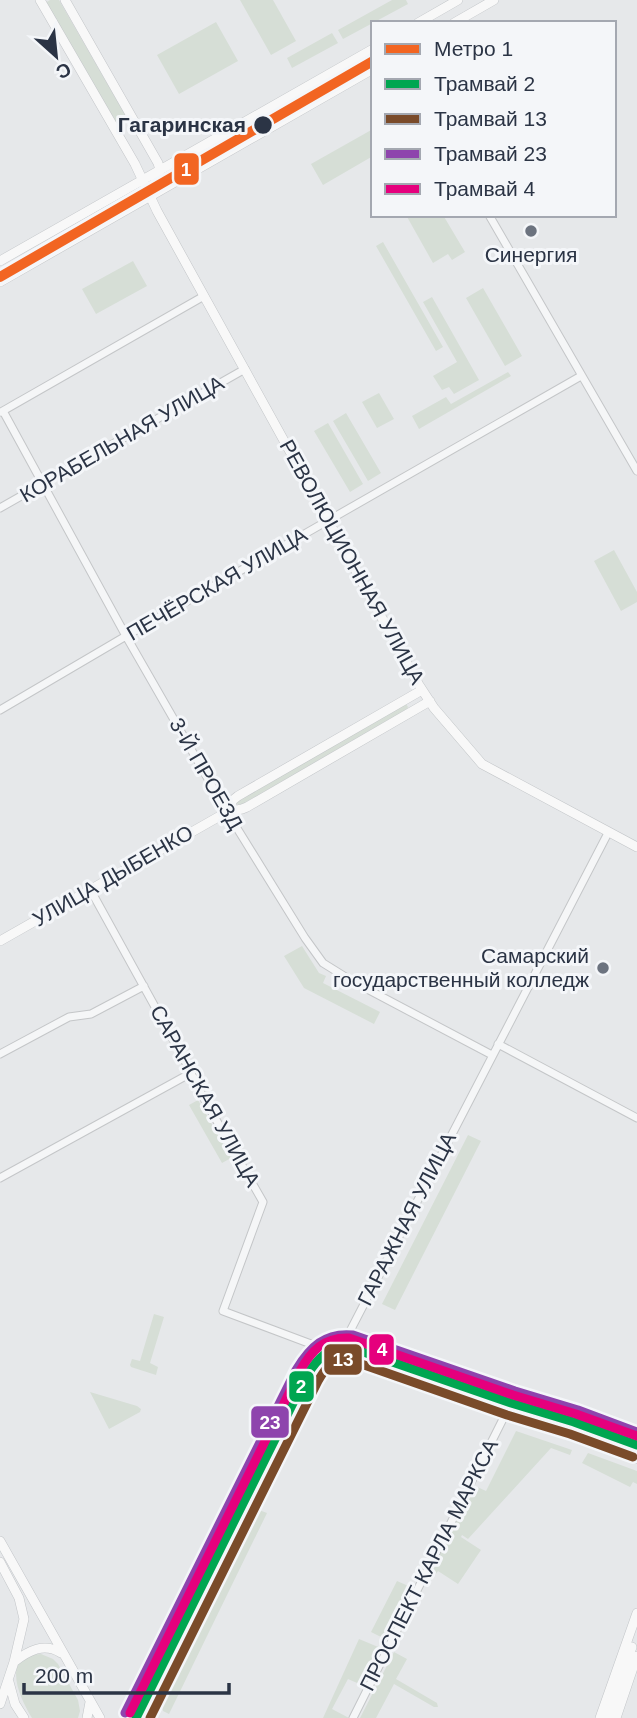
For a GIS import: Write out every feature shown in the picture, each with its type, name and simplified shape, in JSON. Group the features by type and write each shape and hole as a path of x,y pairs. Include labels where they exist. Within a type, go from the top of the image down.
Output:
{"main road":[{"name":"РЕВОЛЮЦИОННАЯ УЛИЦА","path":"40,0 125,147 244,369 429,701 482,764 637,847"},
{"path":"65,0 160,170 150,197"},
{"path":"421,21 458,0"},
{"path":"457,21 494,0"},
{"path":"0,261 371,49"},
{"path":"0,282 371,70"},
{"path":"227,812 233,800 422,690"},
{"name":"УЛИЦА ДЫБЕНКО","path":"0,941 227,812 247,807 429,701"},
{"path":"0,1541 100,1718"},
{"path":"0,1562 23,1611 23,1629 0,1703"},
{"path":"600,1718 637,1613"},
{"path":"608,1718 637,1630"},
{"path":"14,1662 30,1650 41,1648 56,1650 64,1657"},
{"path":"616,1718 637,1656"},
{"path":"9,1677 12,1695 24,1718"},
{"path":"87,1718 90,1702"}],"street":[{"path":"490,217 637,471"},
{"path":"2,412 204,296"},
{"name":"КОРАБЕЛЬНАЯ УЛИЦА","path":"0,508 244,369"},
{"name":"ПЕЧЁРСКАЯ УЛИЦА","path":"0,710 581,376"},
{"name":"3-Й ПРОЕЗД","path":"2,412 227,812 323,962 352,981 492,1055"},
{"path":"233,800 239,810"},
{"name":"ГАРАЖНАЯ УЛИЦА","path":"151,1716 254,1506 328,1364 348,1335 608,833"},
{"name":"САРАНСКАЯ УЛИЦА","path":"90,890 263,1202 223,1311 336,1353"},
{"path":"0,1054 69,1017 91,1014 144,986"},
{"path":"498,1044 637,1118"},
{"path":"0,1178 191,1073"},
{"path":"336,1353 637,1459"},
{"name":"ПРОСПЕКТ КАРЛА МАРКСА","path":"353,1718 506,1413"},
{"path":"151,1716 161,1718"}],"shaded area":[{"path":"59,0 127,118 115,124 45,3"},
{"path":"240,0 273,0 296,41 271,55"},
{"path":"392,0 406,0 408,4 376,21 371,21 371,24 343,39 338,30"},
{"path":"216,22 238,61 179,94 157,55"},
{"path":"332,33 338,43 292,68 287,58"},
{"path":"371,56 371,63 175,175 173,170"},
{"path":"371,130 371,157 323,185 311,164"},
{"path":"125,197 128,202 0,275 0,269"},
{"path":"407,217 444,217 465,252 452,260 448,254 433,263"},
{"path":"383,242 443,347 436,351 376,246"},
{"path":"133,261 147,286 96,314 82,289"},
{"path":"483,288 522,356 505,366 466,298"},
{"path":"432,297 479,380 454,394 449,387 442,390 433,376 457,362 423,302"},
{"path":"508,372 511,376 419,429 412,416 446,397 451,404"},
{"path":"379,393 394,419 377,428 362,402"},
{"path":"346,413 381,473 368,481 333,421"},
{"path":"328,423 363,484 350,492 314,431"},
{"path":"614,550 637,592 637,602 621,611 594,561"},
{"path":"406,704 407,709 241,805 237,804 238,800"},
{"path":"302,946 319,973 326,976 323,983 380,1012 374,1024 304,988 284,956"},
{"path":"198,1100 231,1158 222,1163 189,1105"},
{"path":"468,1135 481,1141 395,1310 382,1304"},
{"path":"154,1314 164,1317 150,1363 158,1367 156,1375 130,1365 132,1359 140,1361"},
{"path":"90,1392 137,1406 141,1409 140,1412 109,1429"},
{"path":"516,1431 572,1450 570,1455 551,1448 468,1539 462,1535 461,1537 481,1550 458,1584 438,1571 435,1575 429,1572 473,1485 486,1491"},
{"path":"588,1453 637,1471 637,1484 633,1482 630,1487 582,1463"},
{"path":"259,1510 267,1513 169,1714 163,1711 162,1707"},
{"path":"397,1581 413,1588 387,1640 371,1632"},
{"path":"359,1639 383,1649 364,1686 348,1679 332,1709 349,1718 323,1718"},
{"path":"394,1652 407,1659 396,1679 437,1703 438,1707 394,1684 376,1718 360,1718"},
{"path":"41,1654 58,1664 78,1700 78,1718 32,1718 18,1689 17,1669 20,1661 28,1656"}],"metro line":[{"name":"1","path":"0,277 371,62"}],"tram line":[{"name":"23","path":"125,1713 296,1370 307,1354 326,1339 353,1335 637,1432"},
{"name":"4","path":"130,1713 300,1371 309,1357 325,1343 349,1338 637,1436"},
{"name":"2","path":"136,1718 307,1375 329,1351 349,1347 637,1445"},
{"name":"13","path":"150,1718 318,1381 333,1363 347,1359 633,1457"}],"place":[{"name":"Гагаринская","path":"263,125"},
{"name":"Синергия","path":"531,231"},
{"name":"Самарский государственный колледж","path":"603,968"}]}
